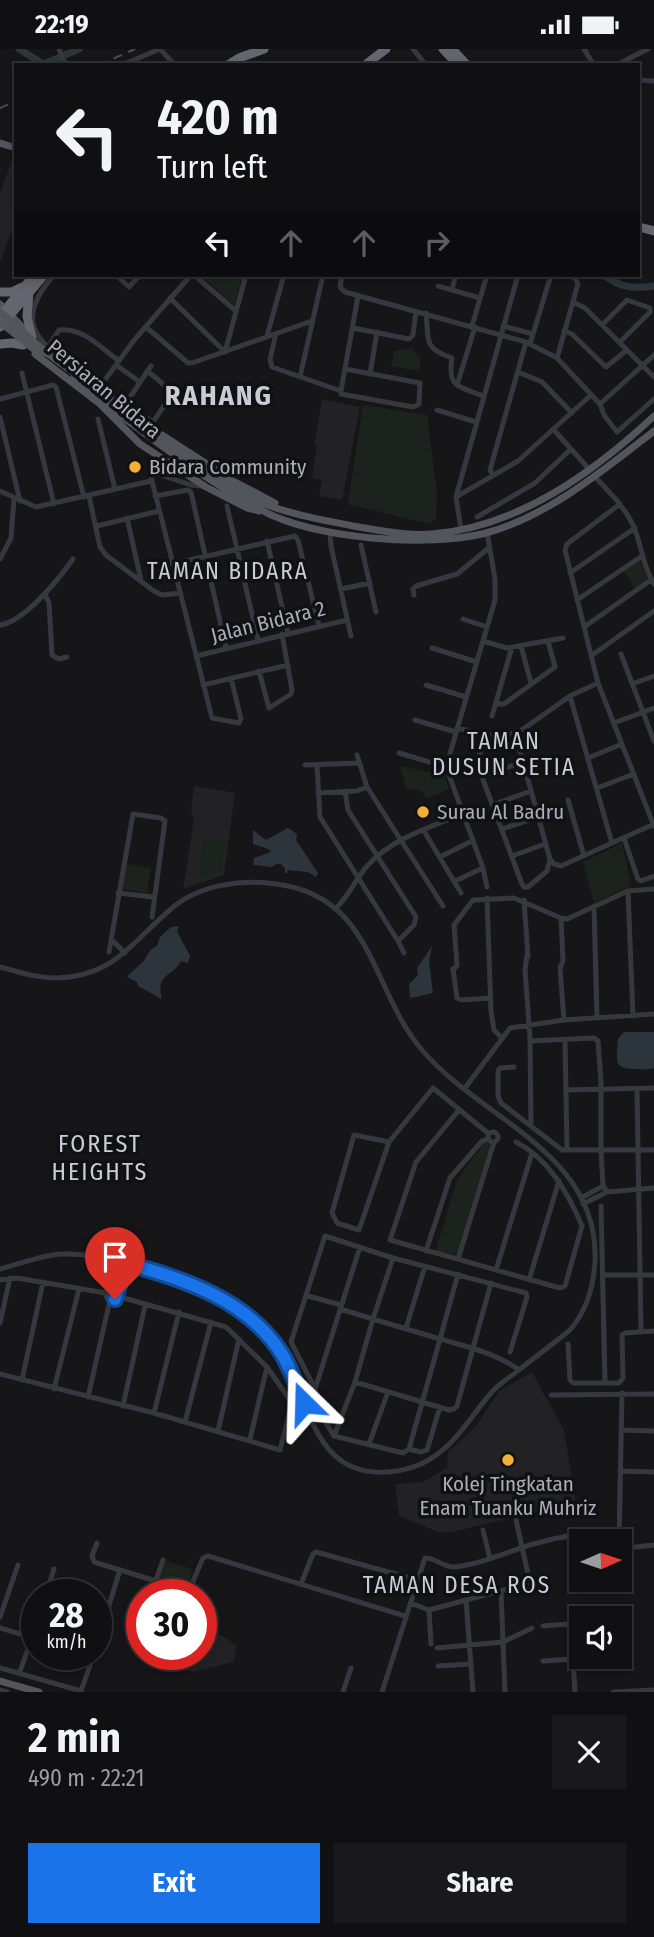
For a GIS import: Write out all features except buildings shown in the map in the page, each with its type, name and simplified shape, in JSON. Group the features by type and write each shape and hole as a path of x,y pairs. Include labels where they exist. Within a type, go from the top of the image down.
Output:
{"highway":[{"path":"231,63 264,49"},
{"path":"368,63 386,49"},
{"path":"443,49 456,63"},
{"path":"452,49 465,63"},
{"path":"32,338 27,316 27,289 33,277"},
{"path":"0,325 3,311 42,277"},
{"path":"0,292 27,289"},
{"path":"0,344 23,345"}],"main road":[{"name":"Persiaran Bidara","path":"3,311 32,338 149,426 254,493 308,516"},
{"name":"Persiaran Bidara","path":"3,311 48,354 226,483 255,500 308,516"},
{"path":"12,336 12,326 18,323"},
{"name":"Persiaran Bidara","path":"0,325 100,404 140,444 206,487 247,508 263,511"},
{"name":"Persiaran Bidara","path":"0,325 178,458 263,511"},
{"path":"308,516 410,534 432,534 510,515 547,497 589,469 622,446 654,417"},
{"path":"263,511 291,522 400,541 443,540 487,532 517,521 595,477 654,431"},
{"path":"0,1681 10,1690 39,1692"}],"street":[{"path":"59,49 66,62"},
{"path":"127,63 160,49 173,63"},
{"path":"620,63 649,49"},
{"path":"52,277 42,289 33,307 35,331 47,349 124,406 152,422 169,398 169,391 149,369 124,406"},
{"path":"118,277 129,287 138,277"},
{"path":"99,388 146,327 190,277"},
{"path":"194,277 236,311"},
{"path":"225,352 245,277"},
{"path":"267,336 283,277"},
{"path":"300,377 323,277"},
{"path":"342,277 341,290 500,334 528,343 557,358 600,404 604,415 617,432 654,399"},
{"path":"452,289 455,277"},
{"path":"457,385 486,277"},
{"path":"461,529 456,497 517,277"},
{"path":"493,475 490,470 518,372 550,277"},
{"path":"557,358 578,284 573,277"},
{"path":"438,286 480,298"},
{"path":"341,393 358,296"},
{"path":"170,298 225,352"},
{"path":"602,325 627,300 648,307 650,312 620,342"},
{"path":"573,302 585,308 654,377"},
{"path":"353,327 411,338 414,335 416,311"},
{"path":"426,313 429,344 435,352 452,358"},
{"path":"146,327 188,363 312,321"},
{"path":"503,326 533,334"},
{"path":"47,349 59,330 71,330 84,335 140,382"},
{"path":"564,331 572,334 606,367 627,350"},
{"path":"370,374 377,332"},
{"path":"276,333 271,366 341,393 417,406 420,383 345,369"},
{"path":"467,351 452,358 449,374 457,385 483,396"},
{"path":"600,404 654,355"},
{"path":"518,372 542,382 572,413"},
{"path":"22,373 54,504"},
{"path":"0,399 53,386 58,391 103,552 162,594 180,593"},
{"path":"456,497 518,461 592,395"},
{"path":"437,410 476,422"},
{"path":"0,417 17,500 11,538 0,559"},
{"path":"98,419 115,489"},
{"path":"553,429 589,469"},
{"path":"477,517 535,483 571,449"},
{"path":"206,487 158,474 153,475 151,481 212,718 241,722 231,678"},
{"path":"184,483 190,481 190,475"},
{"path":"584,627 653,582 635,529 620,504 595,477"},
{"path":"0,491 36,507 151,481"},
{"path":"155,496 182,490 191,492 226,648"},
{"path":"515,733 545,844 554,864 561,866 654,824 598,683 565,547 620,504"},
{"path":"227,506 258,640"},
{"path":"97,526 159,511"},
{"path":"127,519 141,581"},
{"path":"570,573 635,529"},
{"path":"334,531 330,533 330,539 351,636"},
{"path":"487,532 495,579 495,600 446,767 483,868 487,887"},
{"path":"172,564 292,535 298,540 319,626"},
{"path":"259,671 269,708 292,692 285,634 267,541"},
{"path":"361,545 376,612"},
{"path":"414,595 416,586 457,574 490,547"},
{"path":"577,600 642,556"},
{"path":"0,625 9,623 54,586 73,559"},
{"path":"341,589 370,583"},
{"path":"45,594 52,655 59,659 67,657"},
{"path":"591,656 654,611"},
{"path":"463,618 487,627"},
{"name":"Jalan Bidara 2","path":"196,656 347,620"},
{"path":"483,641 507,648 563,638"},
{"path":"496,704 504,704 555,667 548,641"},
{"path":"521,646 531,684"},
{"path":"492,716 512,647"},
{"path":"432,648 477,662"},
{"path":"621,655 654,741"},
{"path":"203,685 288,665"},
{"path":"632,684 654,676"},
{"path":"415,720 499,737 515,733 570,696 598,683"},
{"path":"426,685 466,697"},
{"path":"570,696 612,843"},
{"path":"614,723 654,708"},
{"path":"486,734 478,760 524,887 528,887 547,871 550,859"},
{"path":"588,758 622,744"},
{"path":"399,753 446,767"},
{"path":"357,755 367,787 443,906"},
{"path":"482,776 523,762"},
{"path":"304,765 359,763"},
{"path":"317,765 320,817 404,953"},
{"path":"597,788 634,774"},
{"path":"318,793 357,791 367,787"},
{"path":"492,804 531,790"},
{"path":"345,791 348,810 416,917 415,923 398,941"},
{"path":"568,800 584,856"},
{"path":"336,908 350,894 367,866 377,857 401,841 464,813"},
{"path":"109,951 131,816 134,814 163,818 165,821 152,917"},
{"path":"502,829 538,817"},
{"path":"424,831 461,893"},
{"path":"624,838 638,879 641,881 654,876"},
{"path":"440,856 472,841"},
{"path":"512,856 545,844"},
{"path":"454,881 483,868"},
{"path":"0,967 42,977 71,977 94,971 125,953 172,908 199,893 224,885 255,882 293,887 336,908 361,937 414,1039 436,1065 557,1162 582,1201 591,1223 594,1241 594,1269 586,1306 570,1330 491,1393 469,1424 431,1458 409,1468 387,1472 360,1469 330,1451 319,1437 274,1342 254,1322 207,1289 126,1263 89,1255 58,1254 0,1269"},
{"path":"490,998 457,998 453,971 457,965 454,925 470,902 507,897 524,900 567,919 628,891 654,889"},
{"path":"628,891 633,1016"},
{"path":"118,893 153,897"},
{"path":"487,898 491,959 490,998 494,1030 502,1038"},
{"path":"524,900 528,959 525,966 530,1039 531,1126"},
{"path":"594,906 597,1018"},
{"path":"561,918 560,965 564,1020"},
{"path":"112,940 125,953"},
{"path":"464,1089 510,1028 529,1023 654,1014"},
{"path":"530,1039 594,1038 598,1041 601,1150 605,1189"},
{"path":"565,1040 567,1150"},
{"path":"514,1067 500,1068 498,1071 498,1096 501,1103 558,1148 654,1150"},
{"path":"388,1143 354,1135 332,1213 337,1223 359,1230 388,1143 433,1088 492,1137"},
{"path":"566,1090 654,1088"},
{"path":"637,1089 641,1331"},
{"path":"459,1109 416,1162 390,1240 559,1288 565,1286 582,1226 572,1201 559,1181 546,1165 516,1142"},
{"path":"458,1259 492,1137 506,1121"},
{"path":"426,1251 450,1178 482,1141 492,1137"},
{"path":"496,1270 532,1153"},
{"path":"529,1280 559,1181"},
{"path":"582,1201 605,1189 654,1188"},
{"path":"582,1201 597,1197 605,1189"},
{"path":"601,1206 605,1383"},
{"path":"582,1226 591,1223"},
{"path":"458,1273 409,1449 403,1453 334,1436 321,1415 314,1389 292,1342 325,1236 393,1258 458,1273 527,1294 510,1352"},
{"path":"314,1389 360,1247"},
{"path":"334,1436 355,1382 393,1258"},
{"path":"88,1397 112,1292 114,1260"},
{"path":"112,1292 126,1263"},
{"path":"407,1328 425,1266"},
{"path":"603,1275 654,1275"},
{"path":"0,1280 10,1278 112,1292 145,1306 226,1327 267,1367 292,1403 280,1450 250,1439 0,1374"},
{"path":"0,1323 10,1278"},
{"path":"22,1380 43,1282"},
{"path":"355,1382 449,1410 454,1409 491,1283"},
{"path":"54,1389 79,1289"},
{"path":"308,1296 373,1319 473,1348 506,1360 519,1370"},
{"path":"122,1406 145,1306"},
{"path":"154,1413 179,1313"},
{"path":"185,1422 211,1322"},
{"path":"568,1344 570,1380 573,1383 622,1381 622,1335 654,1331"},
{"path":"218,1431 239,1339"},
{"path":"250,1439 267,1367"},
{"path":"369,1444 388,1392"},
{"path":"618,1529 622,1393"},
{"path":"551,1395 654,1394"},
{"path":"409,1449 421,1452 427,1450 440,1407"},
{"path":"621,1430 654,1431"},
{"path":"620,1471 654,1472"},
{"path":"411,1603 429,1610 530,1583 516,1520"},
{"path":"482,1530 490,1559"},
{"path":"382,1692 425,1558 429,1557 451,1567 490,1559 569,1536"},
{"path":"97,1543 92,1559 94,1562 152,1579"},
{"path":"632,1544 654,1545"},
{"path":"302,1584 316,1552 416,1580"},
{"path":"194,1579 202,1558 206,1556 405,1616"},
{"path":"156,1579 163,1560"},
{"path":"0,1617 18,1565"},
{"path":"51,1579 54,1569"},
{"path":"112,1598 120,1570"},
{"path":"501,1591 505,1692"},
{"path":"466,1600 472,1692"},
{"path":"429,1610 431,1644"},
{"path":"543,1626 569,1626"},
{"path":"0,1628 21,1634"},
{"path":"437,1648 503,1642 532,1628"},
{"path":"543,1661 569,1659"},
{"path":"438,1666 471,1664"},
{"path":"0,1668 81,1691 89,1670"},
{"path":"343,1692 351,1668"},
{"path":"19,1674 21,1669"},
{"path":"574,1669 575,1692"},
{"path":"0,1690 10,1690"},
{"path":"613,1692 654,1690"}],"shaded area":[{"path":"14,154 14,224 0,263 0,194"},
{"path":"202,277 242,277 234,305"},
{"path":"412,348 421,359 419,371 391,366 394,351"},
{"path":"322,399 360,407 342,500 319,496 322,480 312,478 317,446 314,445"},
{"path":"363,405 427,415 437,493 436,519 429,524 348,504"},
{"path":"640,560 649,581 635,589 624,571"},
{"path":"400,766 444,775 449,789 427,799 421,791 406,789"},
{"path":"194,786 235,793 224,875 183,889 194,819 191,810"},
{"path":"288,828 297,834 296,840 318,873 316,877 308,872 288,870 285,873 281,864 272,867 253,865 254,858 271,852 253,844 253,830 266,840"},
{"path":"204,838 226,842 221,871 198,878"},
{"path":"622,843 631,886 594,903 583,862"},
{"path":"123,863 151,868 147,893 119,889"},
{"path":"179,926 177,931 190,956 188,963 181,961 163,980 160,991 162,999 127,977 157,946 160,937 171,927"},
{"path":"432,946 429,962 433,993 410,998 409,984 418,975 417,968"},
{"path":"624,1032 654,1032 654,1068 629,1069 620,1065 617,1058 618,1039"},
{"path":"484,1143 489,1143 490,1146 457,1255 438,1252 436,1249 458,1178"},
{"name":"Kolej Tingkatan Enam Tuanku Muhriz","path":"532,1372 564,1430 576,1503 451,1532 438,1532 399,1516 395,1484 423,1482 447,1468 448,1452 476,1426 499,1391"},
{"path":"164,1561 192,1569 190,1579 159,1577"},
{"path":"217,1634 236,1645 234,1662 217,1666"}],"waterway":[{"path":"19,49 42,63"},
{"path":"46,63 79,49"},
{"path":"607,277 628,287 654,286"}],"railway":[{"path":"104,63 135,49"},
{"path":"0,108 14,102"}],"place":[{"name":"Bidara Community","path":"135,467"},
{"name":"Surau Al Badru","path":"423,812"},
{"name":"Kolej Tingkatan Enam Tuanku Muhriz","path":"508,1460"}],"district":[{"name":"RAHANG","path":"219,395"},
{"name":"TAMAN BIDARA","path":"228,571"},
{"name":"TAMAN DUSUN SETIA","path":"504,754"},
{"name":"FOREST HEIGHTS","path":"100,1158"},
{"name":"TAMAN DESA ROS","path":"457,1585"}],"route":[{"path":"115,1299 126,1263 207,1289 243,1312 274,1342 304,1403"}]}
